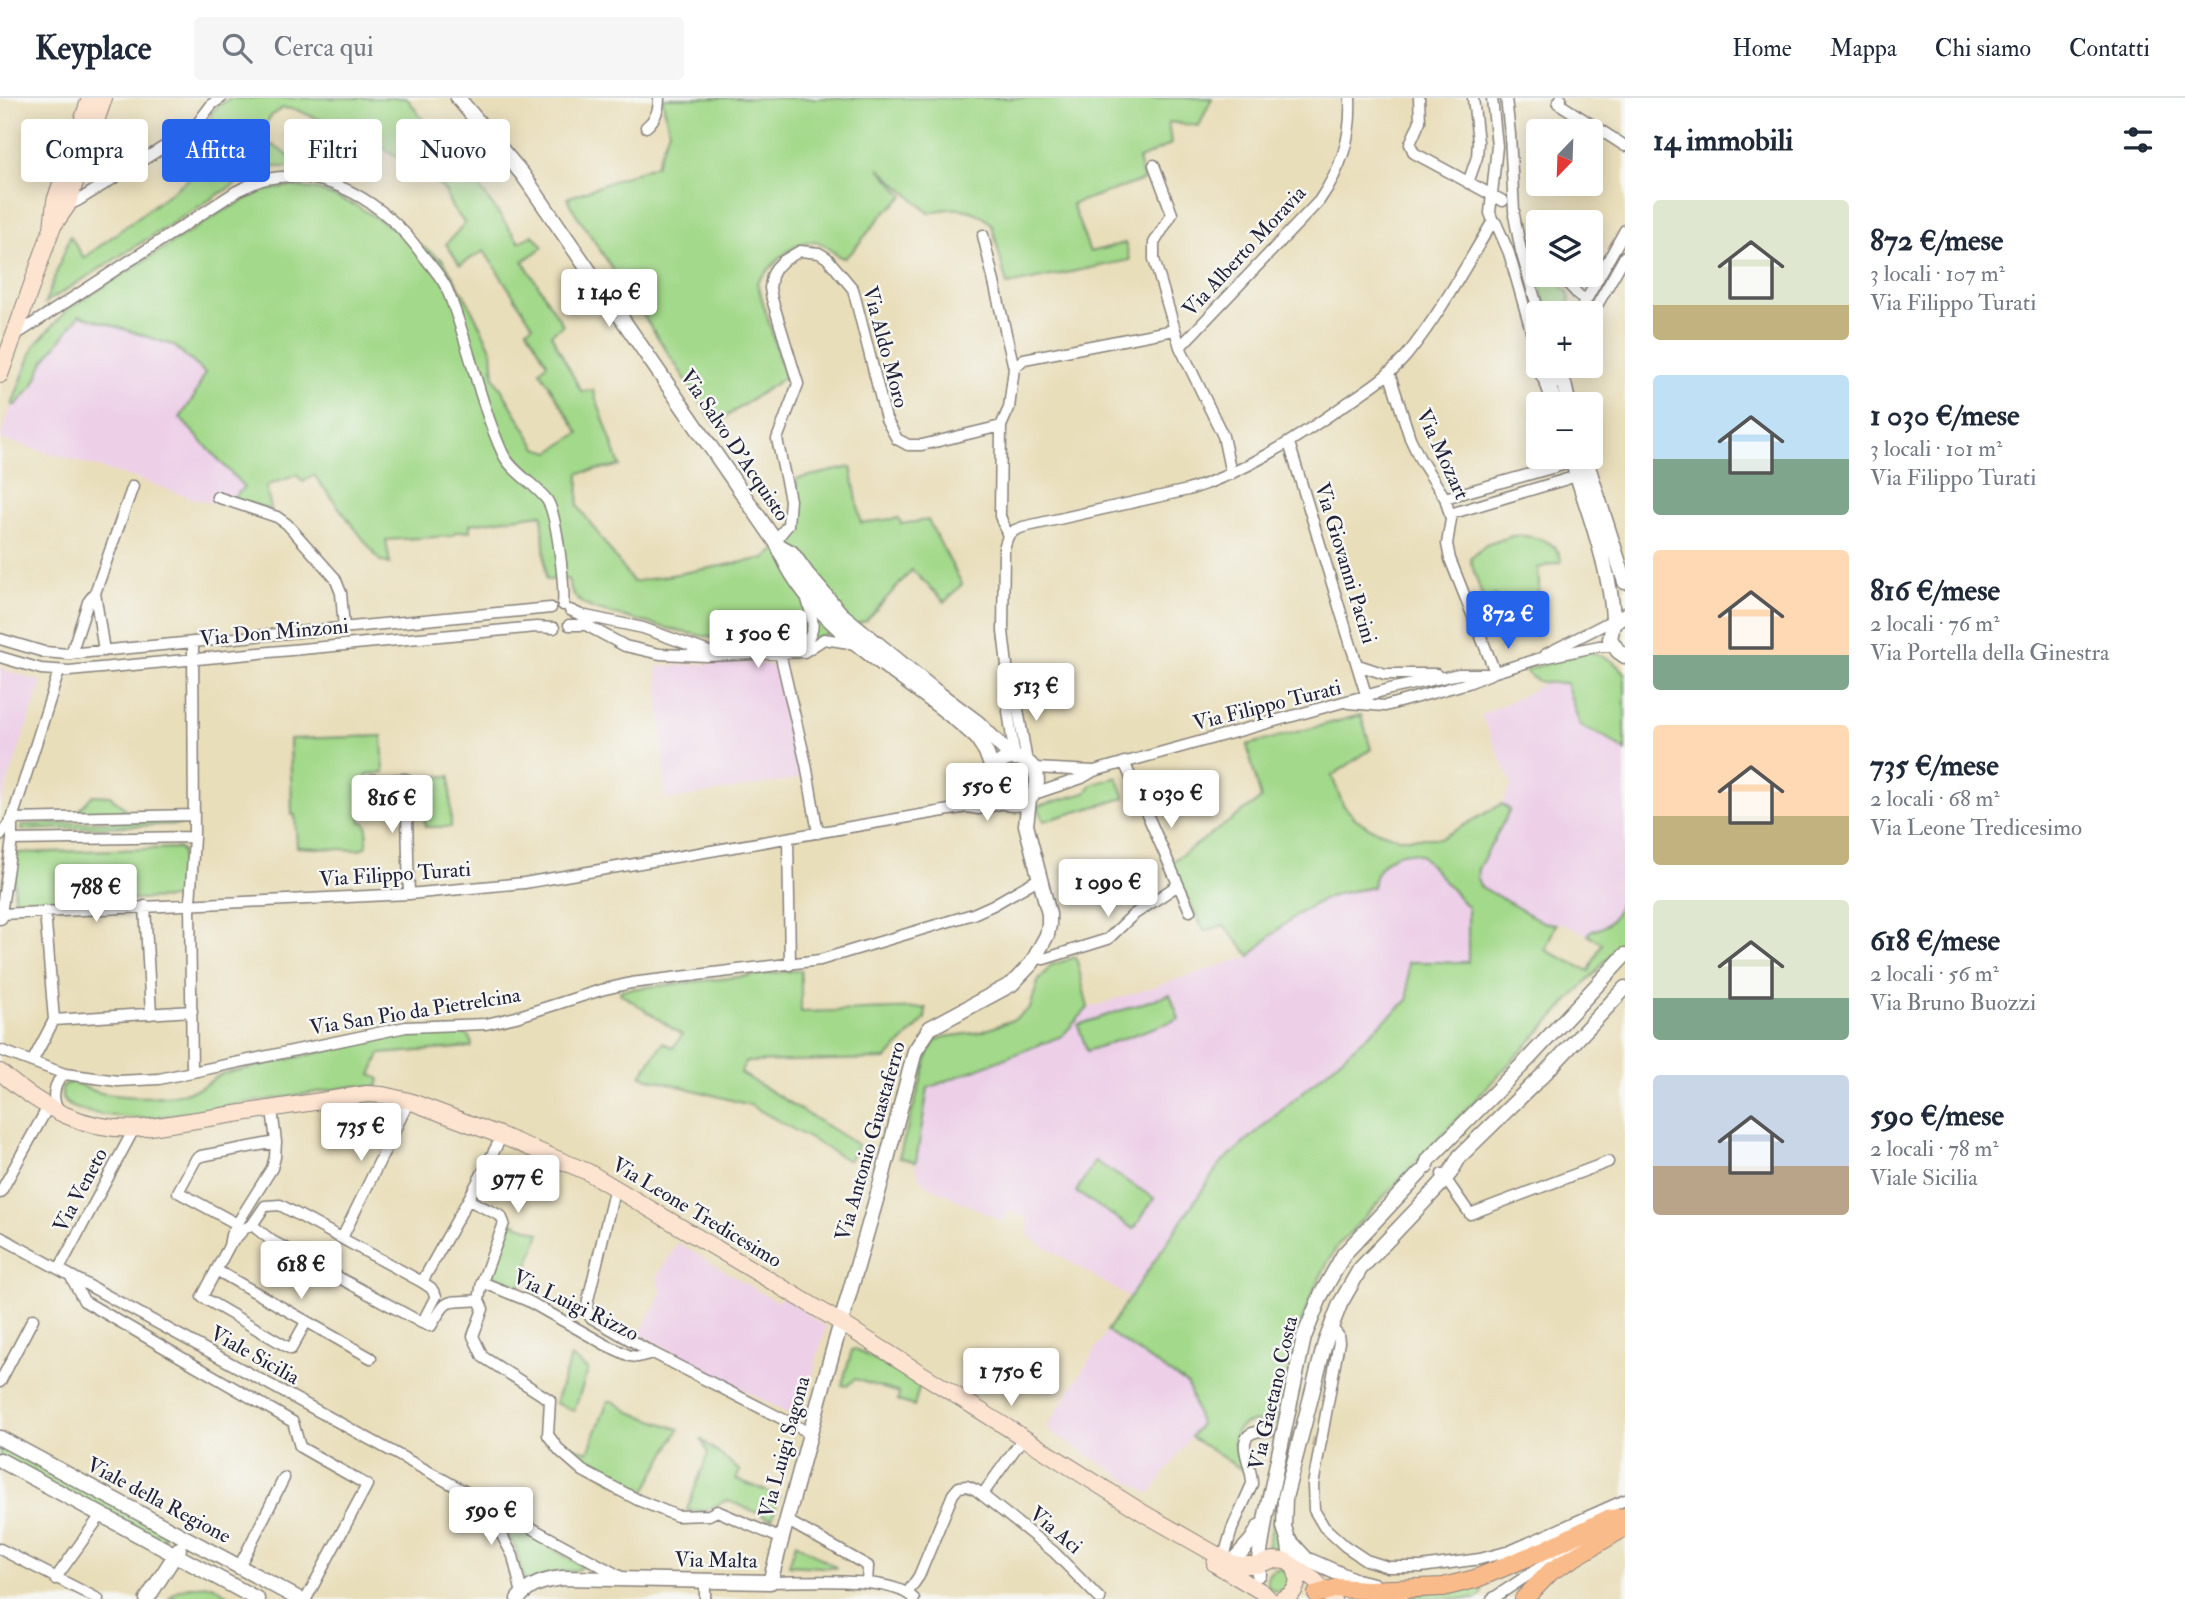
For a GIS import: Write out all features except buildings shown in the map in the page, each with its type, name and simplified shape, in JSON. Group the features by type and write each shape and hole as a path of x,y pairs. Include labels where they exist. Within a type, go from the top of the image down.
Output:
{"main road":[{"path":"1,368 52,228 55,201 90,98"},
{"path":"52,228 67,206 104,98"},
{"path":"0,1058 49,1107"},
{"path":"0,1072 49,1107"},
{"name":"Via Leone Tredicesimo","path":"49,1107 86,1123 134,1129 367,1094 409,1101 568,1163 615,1187 1163,1525"},
{"path":"1163,1525 1239,1565 1261,1568 1279,1560 1293,1566 1323,1596 1398,1593 1443,1587 1475,1579 1545,1550 1606,1520 1625,1519"},
{"path":"1163,1525 1180,1542 1271,1597 1293,1593 1297,1587 1297,1573 1293,1566"},
{"path":"1524,1599 1551,1571 1625,1527"},
{"path":"1261,1568 1258,1580 1271,1597"}],"street":[{"path":"67,206 194,128 212,104 221,98"},
{"name":"Via Salvo D'Acquisto","path":"458,98 523,175 777,543 785,564 805,593 978,722 1022,761"},
{"path":"646,127 657,113 659,98"},
{"name":"Via Alberto Moravia","path":"1180,348 1324,195 1336,175 1347,146 1350,98"},
{"path":"1419,98 1420,121 1412,137 1411,149 1414,153 1510,204 1514,213"},
{"path":"1471,185 1478,142 1474,98"},
{"path":"1492,98 1497,146 1492,217"},
{"path":"1506,98 1514,213 1521,251 1536,301"},
{"path":"1559,101 1625,146"},
{"path":"1154,165 1172,214 1154,243 1154,259 1180,348 1223,436 1231,474"},
{"path":"13,337 237,191 265,179 300,177 334,183 367,200 410,237 445,285 484,406 505,457 548,502 556,529 567,607 572,618 569,625"},
{"path":"1471,185 1484,198 1508,253 1526,314"},
{"path":"1026,825 1038,781 1022,761 1018,709 1011,700 1003,631 1004,548 1008,536 1023,527 1188,490 1231,474 1289,443 1374,384 1404,358 1441,308 1492,217 1496,203 1503,201"},
{"path":"1492,217 1507,224 1514,213"},
{"path":"1603,269 1625,230"},
{"path":"983,235 1014,368 1010,408 1001,426 1000,516 1008,536"},
{"name":"Via Aldo Moro","path":"777,543 788,525 790,500 777,439 798,384 770,288 776,268 792,254 809,251 819,253 827,258 853,289 886,419 897,439 908,445 922,445 1001,426"},
{"path":"1599,301 1625,256"},
{"path":"1603,281 1609,284"},
{"path":"1571,287 1584,301"},
{"path":"1014,368 1024,359 1174,330"},
{"name":"Via Mozart","path":"1389,372 1410,438 1445,499 1450,514 1447,544 1450,559 1492,673"},
{"name":"Via Giovanni Pacini","path":"1289,443 1367,700"},
{"path":"1445,499 1555,469"},
{"path":"1450,514 1562,469"},
{"path":"1579,469 1625,582"},
{"path":"1579,469 1613,608 1619,618"},
{"path":"71,654 133,486"},
{"path":"217,497 277,517 287,524 335,578 341,593 344,628"},
{"name":"Via Salvo D'Acquisto","path":"777,543 792,552 857,644 977,738 986,752 992,778"},
{"path":"95,593 104,651"},
{"path":"805,593 813,624 811,637"},
{"name":"Via Don Minzoni","path":"0,639 44,653 71,654 551,608 558,604 581,615 643,628 718,655"},
{"path":"551,608 547,616 554,628"},
{"path":"796,652 837,618"},
{"path":"796,652 804,652 824,639 837,618"},
{"path":"1619,618 1610,639 1622,653"},
{"path":"1538,659 1619,618"},
{"name":"Via Don Minzoni","path":"0,657 41,669 59,671 536,627 563,628 569,625 586,625 625,646 660,654 796,652"},
{"path":"824,639 857,644"},
{"path":"192,1072 190,905 194,837 193,642"},
{"path":"1538,659 1599,646 1622,653"},
{"path":"780,653 806,764 818,833"},
{"name":"Via Filippo Turati","path":"1367,700 1385,706 1468,683 1538,659"},
{"path":"1357,666 1385,674 1459,674"},
{"path":"0,836 12,818 59,671"},
{"name":"Via Filippo Turati","path":"1094,771 1344,702 1367,700 1459,674 1492,673"},
{"path":"967,807 985,795 1001,762 1022,761 1094,771"},
{"path":"1124,762 1190,911"},
{"path":"1007,804 1023,803 1094,771"},
{"path":"992,778 998,799 1007,804 1026,825"},
{"path":"372,780 407,779 409,894"},
{"name":"Via Filippo Turati","path":"1,910 45,911 409,894 524,883 967,807 979,809 1007,804"},
{"path":"12,818 194,815"},
{"path":"1,910 12,840 12,818"},
{"name":"Via Antonio Guastaferro","path":"840,1324 920,1041 930,1028 938,1023 1012,984 1026,971 1046,935 1049,914 1026,825"},
{"path":"12,840 194,837"},
{"path":"788,838 790,965"},
{"name":"Via San Pio da Pietrelcina","path":"0,1050 65,1074 118,1081 159,1079 406,1027 486,1024 631,983 790,965 834,957 973,914 1040,878"},
{"path":"1035,958 1044,959 1108,939 1133,915 1178,884"},
{"path":"145,906 151,1014"},
{"path":"32,1062 54,1020 45,911"},
{"name":"Via Gaetano Costa","path":"1261,1568 1266,1515 1304,1337 1321,1294 1344,1254 1423,1170 1429,1159 1530,1057 1625,955"},
{"name":"Via Gaetano Costa","path":"1293,1566 1284,1527 1285,1499 1325,1343 1340,1304 1360,1269 1443,1183 1460,1156 1546,1072 1625,988"},
{"path":"54,1020 192,1011"},
{"path":"0,1193 49,1107 55,1103 57,1081 65,1074"},
{"path":"342,1238 409,1101"},
{"path":"229,1246 237,1224 272,1168 276,1142 272,1108"},
{"name":"Via Veneto","path":"59,1269 134,1129"},
{"path":"422,1282 502,1136"},
{"path":"237,1224 178,1192 195,1159 276,1142"},
{"path":"1443,1183 1430,1189 1423,1186 1419,1179 1423,1170 1437,1167 1443,1183 1470,1214 1608,1161"},
{"name":"Via Luigi Rizzo","path":"615,1187 588,1300 588,1313 594,1321 810,1433"},
{"path":"468,1200 501,1216 504,1223 482,1282 479,1300 483,1309 473,1336 483,1357 550,1400 548,1435 560,1451 583,1471 638,1500 677,1516 709,1515 717,1511 782,1539"},
{"path":"306,1322 291,1349 202,1297 229,1246 244,1229 252,1225 265,1206 280,1205 431,1287 436,1296 422,1323"},
{"path":"252,1225 272,1241 431,1326 444,1304 453,1300 479,1300"},
{"name":"Viale Sicilia","path":"0,1237 623,1578"},
{"path":"216,1270 371,1358"},
{"path":"70,1276 84,1301 293,1422 300,1447 367,1485 306,1599"},
{"name":"Via Luigi Rizzo","path":"482,1282 528,1301 630,1356 653,1353"},
{"path":"0,1382 33,1320"},
{"name":"Via Luigi Sagona","path":"771,1582 840,1324"},
{"path":"1331,1327 1338,1335 1339,1342 1313,1485 1314,1510 1324,1527 1366,1560 1388,1567 1421,1567 1480,1559 1510,1551 1625,1500"},
{"path":"1227,1561 1232,1529 1252,1484 1244,1451 1245,1440 1251,1433 1268,1431"},
{"name":"Viale della Regione","path":"0,1438 299,1599"},
{"path":"911,1595 955,1490 967,1486 982,1494 1023,1438"},
{"name":"Viale della Regione","path":"0,1460 257,1599"},
{"path":"239,1567 284,1478"},
{"name":"Via Aci","path":"982,1494 1054,1552 1100,1599"},
{"path":"492,1506 491,1516 513,1556 520,1596"},
{"path":"55,1579 101,1515"},
{"path":"1227,1561 1251,1541 1266,1515"},
{"path":"1492,1599 1561,1554 1625,1519"},
{"path":"786,1520 868,1566 867,1583"},
{"path":"159,1546 168,1529"},
{"path":"147,1599 186,1539"},
{"path":"1288,1539 1306,1559 1356,1581 1398,1593"},
{"path":"0,1549 98,1599"},
{"name":"Via Malta","path":"520,1596 530,1587 549,1579 578,1577 867,1583 885,1584 911,1595"},
{"path":"705,1580 705,1599"},
{"path":"1368,1599 1398,1593"}],"shaded area":[{"path":"68,309 173,345 205,373 180,419 244,487 233,499 216,493 214,503 194,499 135,478 0,439 34,346"},
{"path":"758,662 772,666 782,678 802,778 666,800 657,666"},
{"path":"0,668 42,682 0,806"},
{"path":"1566,682 1580,725 1604,736 1625,751 1625,894 1612,919 1602,929 1590,931 1588,935 1558,922 1543,922 1480,887 1477,879 1478,869 1510,810 1502,804 1512,784 1481,715 1543,683"},
{"path":"1415,852 1426,859 1468,908 1468,962 1408,1000 1220,1164 1130,1298 1028,1236 1029,1219 1009,1211 1003,1222 922,1182 915,1167 928,1088 1062,1036 1088,1008 1250,956 1275,930 1295,916 1334,895 1373,887 1376,873 1382,865 1400,853"},
{"path":"678,1243 775,1301 785,1298 826,1327 800,1420 640,1334 662,1294 657,1277"},
{"path":"1107,1331 1188,1385 1200,1424 1150,1494 1046,1429"}],"green space":[{"path":"230,98 407,98 422,119 396,119 396,156 382,147 382,119 318,119 297,110 283,108 269,119 210,119 213,110"},
{"path":"662,98 1212,98 1199,126 1168,122 1171,144 1138,160 1144,180 1072,204 1090,252 1125,243 1130,260 1007,285 992,225 978,214 963,209 929,213 879,168 904,196 882,215 852,252 844,258 826,246 806,242 787,252 757,282 785,377 715,424 567,198 656,165 669,130"},
{"path":"270,146 284,153 284,167 270,168"},
{"path":"184,182 236,182 45,303 70,236 84,258"},
{"path":"434,182 476,182 519,242 533,235 543,247 523,261 563,325 551,334 581,391 593,390 620,466 579,473 578,506 633,582 765,558 793,538 799,509 796,479 851,467 861,523 899,518 901,524 928,520 962,584 945,602 912,570 866,621 797,644 793,637 736,642 682,632 594,609 576,598 568,579 546,580 542,514 470,524 470,531 457,532 451,536 386,540 390,564 380,561 314,475 303,482 297,475 266,486 271,509 233,499 244,487 180,418 205,373 173,345 80,315 44,361 34,385 16,405 12,405 34,346 68,309 221,212 262,191 292,186 319,190 357,206 443,260 492,350 494,377 537,448 550,452 579,433 540,371 547,363 527,329 533,325 484,251 460,265 446,244 465,223 452,208 445,191"},
{"path":"1540,287 1563,287 1568,292 1570,300 1570,301 1545,301"},
{"path":"1512,536 1527,536 1550,543 1559,554 1561,562 1538,568 1538,594 1531,603 1517,610 1495,595 1484,602 1470,559 1486,545"},
{"path":"1587,652 1608,659 1625,674 1625,751 1604,736 1580,725 1566,683 1538,681 1525,670"},
{"path":"1361,715 1371,749 1332,776 1343,805 1355,818 1370,828 1398,838 1441,838 1502,804 1510,810 1478,869 1477,879 1480,886 1543,922 1556,924 1545,950 1589,971 1602,943 1588,935 1590,931 1609,923 1625,894 1625,938 1338,1245 1318,1282 1302,1322 1276,1424 1248,1423 1237,1430 1234,1445 1244,1471 1191,1437 1200,1424 1188,1385 1107,1331 1220,1164 1408,1000 1408,962 1468,962 1468,908 1422,856 1414,853 1397,854 1383,864 1374,879 1373,887 1344,892 1311,906 1278,929 1250,956 1224,925 1204,931 1170,863 1261,799 1247,745"},
{"path":"382,736 384,773 367,774 367,783 360,783 361,822 365,822 367,826 367,846 358,850 297,847 295,815 292,815 290,739"},
{"path":"450,776 451,827 425,827 424,777"},
{"path":"1117,777 1125,798 1044,821 1038,806 1086,793 1091,785"},
{"path":"93,795 110,796 128,811 79,813"},
{"path":"183,819 184,824 22,830 21,825"},
{"path":"178,848 182,851 182,894 178,898 19,902 14,899 15,856 19,853"},
{"path":"1076,957 1088,1008 1062,1036 928,1088 916,1162 899,1157 930,1049 937,1040 981,1032 1015,1019 1030,1008 1038,982 1051,965"},
{"path":"801,970 801,1012 926,1008 925,1019 886,1059 745,1062 741,1073 858,1145 849,1161 750,1105 641,1076 663,1042 673,1048 682,1035 620,993 621,990"},
{"path":"1170,994 1179,1019 1087,1051 1078,1025"},
{"path":"456,1030 470,1037 472,1047 380,1054 371,1075 380,1079 377,1087 355,1086 152,1118 78,1109 69,1105 62,1097 62,1088 70,1082 111,1095 173,1095 198,1089 222,1074 416,1031"},
{"path":"1095,1161 1154,1198 1134,1229 1076,1192"},
{"path":"512,1222 540,1233 521,1286 492,1276"},
{"path":"855,1349 920,1384 914,1406 898,1401 899,1393 855,1379 847,1386 842,1385 852,1350"},
{"path":"571,1357 588,1370 574,1411 555,1403"},
{"path":"608,1401 613,1401 630,1412 679,1429 643,1495 602,1475 565,1448 566,1444 588,1452"},
{"path":"0,1439 168,1529 159,1546 0,1461"},
{"path":"701,1439 740,1471 736,1479 779,1496 772,1519 727,1500 705,1511 687,1510 708,1453"},
{"path":"1277,1506 1277,1529 1285,1552 1265,1556"},
{"path":"504,1521 582,1566 577,1570 551,1573 525,1584 515,1546 502,1527"},
{"path":"796,1543 837,1568 789,1565"},
{"path":"1278,1569 1286,1572 1289,1580 1286,1588 1278,1591 1270,1588 1267,1580 1270,1572"},
{"path":"213,1585 233,1599 169,1599 183,1589"},
{"path":"1481,1586 1482,1594 1476,1599 1411,1598 1413,1594"}],"tunnel":[{"path":"1268,1431 1321,1444"}]}
